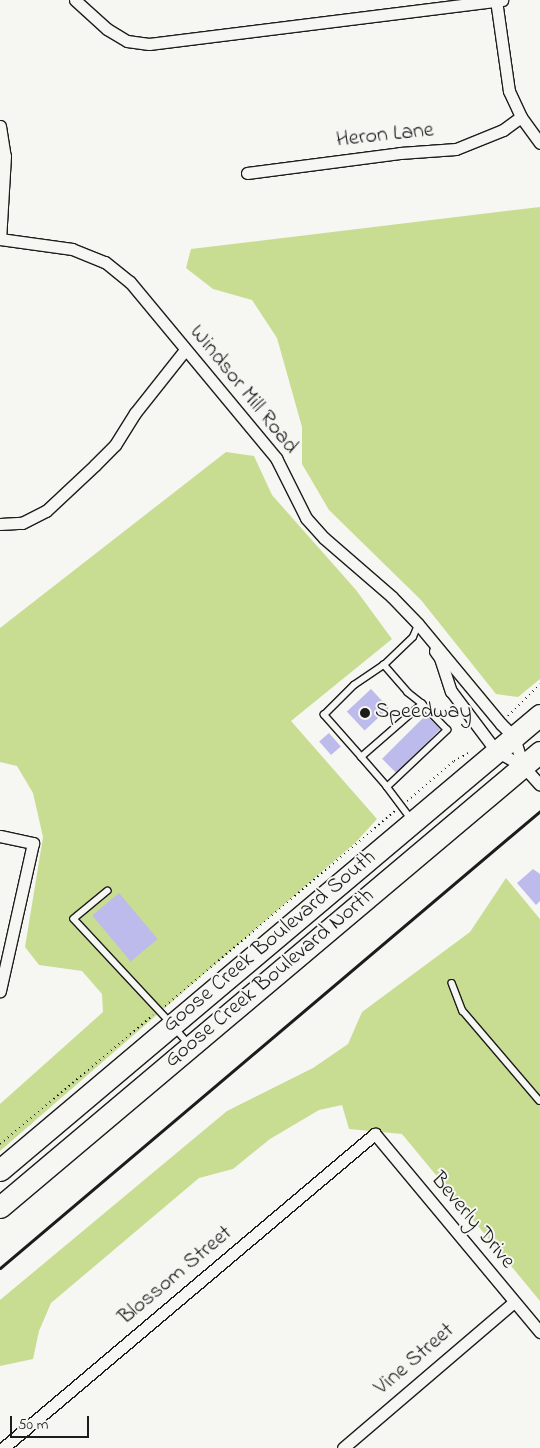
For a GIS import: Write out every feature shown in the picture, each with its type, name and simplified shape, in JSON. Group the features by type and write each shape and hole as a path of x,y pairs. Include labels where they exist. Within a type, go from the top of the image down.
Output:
{"highway":[{"name":"Goose Creek Boulevard South","path":"0,1170 166,1017 407,813 508,730 540,715"},
{"name":"Goose Creek Boulevard North","path":"0,1207 540,752"}],"street":[{"path":"75,0 107,29 127,41 149,44 498,0 509,91 521,117 540,143"},
{"name":"Heron Lane","path":"247,173 400,153 456,150 490,137 521,117"},
{"path":"0,126 5,156 0,239"},
{"name":"Windsor Mill Road","path":"0,239 72,249 105,262 130,282 276,458 306,518 324,538 386,591 418,624 508,730 522,766"},
{"path":"0,524 22,523 46,511 95,465 115,445 135,413 185,350"},
{"name":"Windsor Mill Road","path":"418,624 440,658 451,691 491,745"},
{"path":"491,745 522,766 540,785"},
{"path":"0,836 33,844 0,991"},
{"name":"Beverly Drive","path":"375,1134 540,1332"},
{"name":"Blossom Street","path":"3,1448 375,1134"},
{"name":"Vine Street","path":"343,1448 514,1302"}],"lane":[{"path":"407,813 387,787 324,715 354,685 384,665 413,637 418,624"},
{"path":"384,665 408,693 422,704 447,730 387,787"},
{"path":"361,757 422,704"},
{"path":"108,891 74,919 166,1017 190,1046"},
{"path":"452,983 462,1011 540,1101"}],"path":[{"path":"508,730 540,684"},
{"path":"0,1144 166,1017 407,813 491,745"}],"green space":[{"path":"540,207 540,679 518,697 496,694 421,600 329,510 302,464 302,427 277,338 252,300 213,289 186,268 191,249"},
{"path":"226,452 254,456 272,495 356,590 392,639 291,721 377,819 356,842 0,1151 0,1104 103,1012 102,994 82,971 39,965 25,947 43,837 33,793 17,766 0,762 0,628"},
{"path":"506,878 540,919 540,1301 402,1134 349,1129 342,1105 319,1110 270,1139 233,1169 199,1178 51,1303 39,1331 33,1359 0,1366 0,1300 227,1111 313,1068 348,1044 362,1012 470,932"}],"building":[{"path":"371,689 389,708 365,731 347,712"},
{"path":"426,715 440,729 396,773 382,759"},
{"path":"329,733 341,747 331,755 319,742"},
{"path":"533,869 540,874 540,901 536,905 517,883"},
{"path":"119,893 158,939 131,961 92,915"}],"railway":[{"path":"0,1268 540,811"}],"place":[{"name":"Speedway","path":"365,713"}]}
